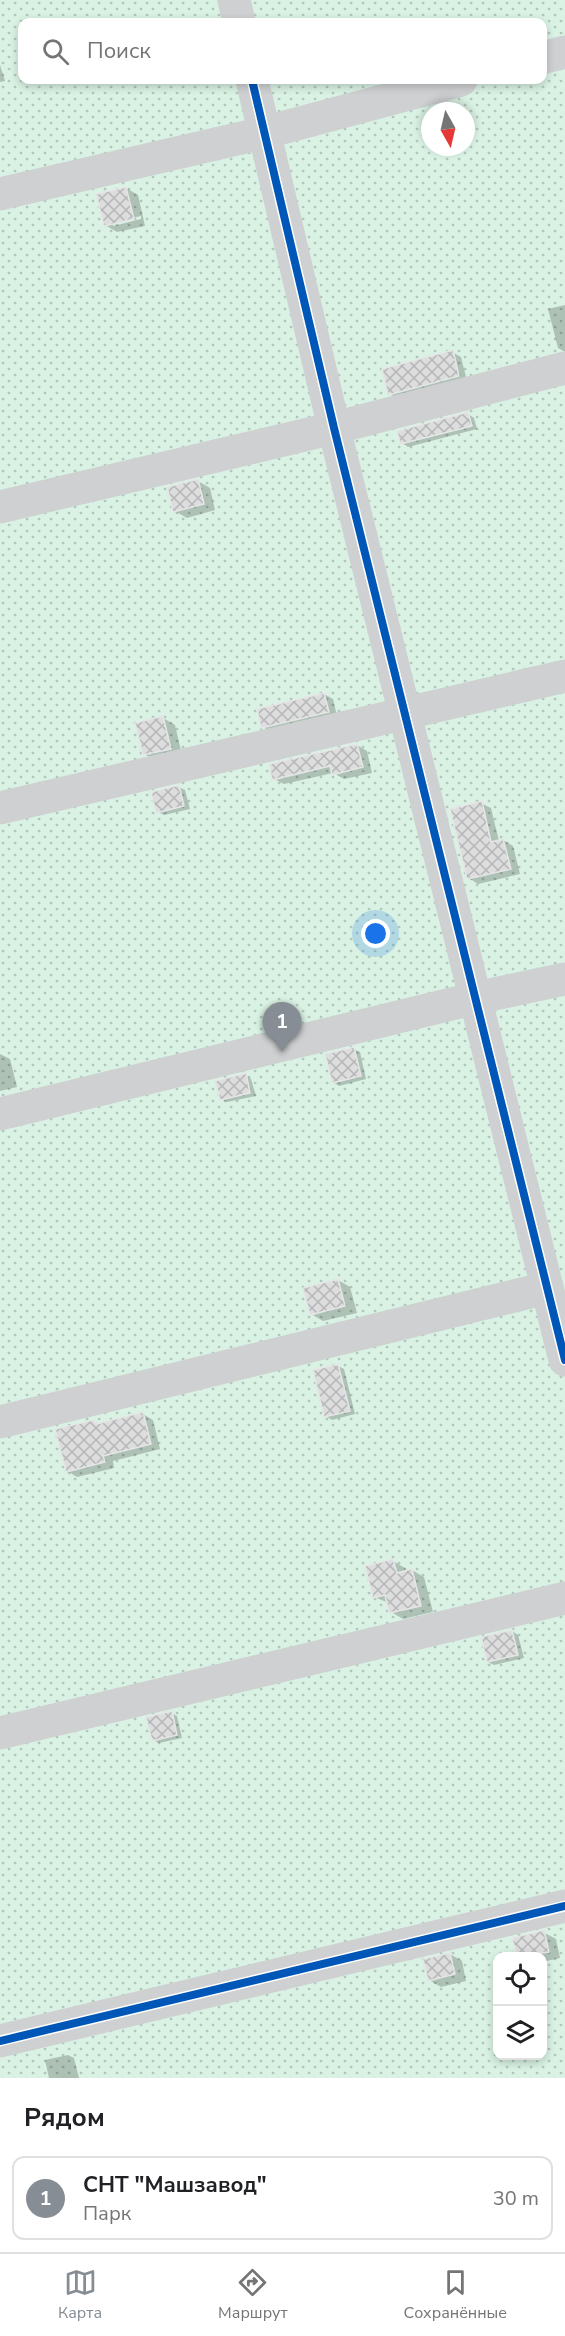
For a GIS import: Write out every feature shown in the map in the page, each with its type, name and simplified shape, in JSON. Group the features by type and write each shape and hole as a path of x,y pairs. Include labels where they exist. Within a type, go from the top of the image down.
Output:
{"street":[{"path":"234,0 238,18"},
{"path":"547,57 565,52"},
{"path":"253,84 334,428 476,998 551,1270 565,1360"},
{"path":"0,194 263,133 446,84"},
{"path":"0,507 334,428 565,368"},
{"path":"0,808 406,715 565,676"},
{"path":"0,1114 476,998 565,979"},
{"path":"0,1422 551,1270"},
{"path":"0,1733 565,1598"},
{"path":"0,2041 565,1906"}],"green space":[{"path":"0,0 565,0 565,2078 0,2078"}],"building":[{"path":"126,187 134,219 104,226 96,194"},
{"path":"453,350 459,376 388,395 382,369"},
{"path":"468,412 472,426 400,444 397,431"},
{"path":"198,479 204,504 173,512 167,487"},
{"path":"324,693 329,712 261,728 257,709"},
{"path":"163,716 171,749 143,755 135,723"},
{"path":"357,744 363,767 332,775 330,766 272,780 269,764"},
{"path":"179,785 184,806 156,813 151,792"},
{"path":"482,801 491,842 503,839 511,869 467,879 450,809"},
{"path":"354,1047 361,1076 332,1083 325,1054"},
{"path":"246,1073 250,1093 220,1100 215,1081"},
{"path":"338,1279 345,1306 310,1315 303,1288"},
{"path":"338,1364 350,1411 324,1417 313,1370"},
{"path":"143,1412 151,1444 103,1456 105,1462 66,1472 55,1429 94,1420 96,1424"},
{"path":"393,1559 397,1573 412,1569 421,1606 389,1613 385,1595 373,1598 365,1566"},
{"path":"512,1630 518,1655 487,1662 481,1637"},
{"path":"172,1711 177,1735 152,1741 146,1717"},
{"path":"544,1930 549,1952 516,1952 512,1938"},
{"path":"450,1953 455,1974 428,1981 423,1959"}],"cycle path":[{"path":"253,84 334,428 565,1360"},
{"path":"0,2041 565,1906"}],"place":[{"name":"СНТ \"Машзавод\"","path":"282,1052"}]}
